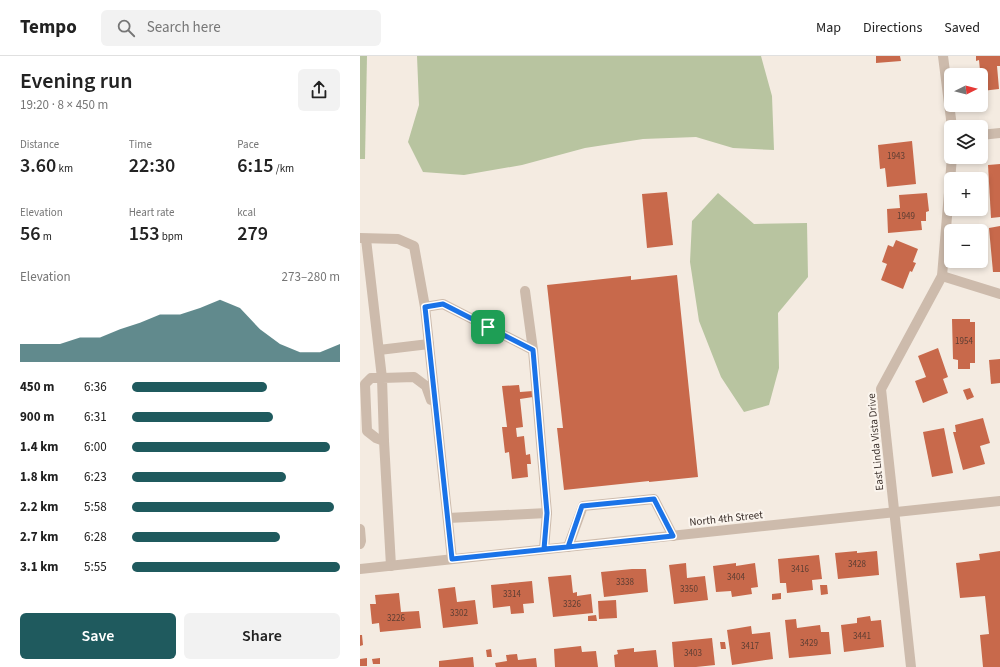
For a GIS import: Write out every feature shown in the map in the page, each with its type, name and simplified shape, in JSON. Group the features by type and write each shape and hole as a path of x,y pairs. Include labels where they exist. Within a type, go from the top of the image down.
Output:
{"street":[{"path":"943,56 951,120"},
{"path":"988,134 1000,133"},
{"name":"East Linda Vista Drive","path":"911,667 881,389 942,276 951,164"},
{"path":"391,566 382,378 363,238 398,239 414,246 425,307 452,559"},
{"path":"942,276 1000,294"},
{"path":"525,291 533,350 547,513 544,549"},
{"path":"425,307 443,304 533,350"},
{"path":"379,350 429,344"},
{"path":"384,441 376,438 367,431 364,384 371,378 414,377 426,386 437,415"},
{"path":"568,547 582,506 654,499 673,536"},
{"name":"North 4th Street","path":"360,569 1000,501"},
{"path":"448,518 547,513"},
{"path":"360,529 360,544"}],"green space":[{"path":"360,56 367,56 365,159 360,159"},
{"path":"417,56 761,56 772,96 774,150 733,148 696,137 643,139 585,148 522,165 464,175 423,172 408,142 419,105"},
{"path":"718,193 754,224 807,223 808,277 778,313 779,368 769,405 744,412 721,377 699,321 690,262 692,221"}],"building":[{"path":"876,56 900,56 901,61 876,63"},
{"path":"976,56 1000,56 1000,66 997,66 999,89 988,90 988,68 980,68 979,60 976,61"},
{"path":"912,141 916,184 887,187 885,168 880,169 878,145"},
{"path":"1000,164 1000,217 991,218 988,165"},
{"path":"667,192 673,245 647,248 642,194"},
{"path":"927,193 929,211 926,212 926,221 921,221 922,230 888,233 887,209 900,208 899,195"},
{"path":"1000,226 1000,272 993,272 989,228"},
{"path":"896,240 918,249 913,262 916,263 912,272 910,271 903,289 881,280 887,264 882,262 888,245 893,247"},
{"path":"677,275 698,477 564,490 557,428 563,428 547,285 631,276 631,280"},
{"path":"952,319 970,319 970,322 975,322 975,363 970,363 970,369 958,369 958,360 953,359"},
{"path":"938,348 948,377 943,379 948,393 923,403 915,381 926,377 918,356"},
{"path":"1000,359 1000,383 991,384 989,360"},
{"path":"519,385 520,392 533,391 533,397 520,399 523,427 516,428 517,437 524,436 526,455 530,454 531,464 527,464 528,477 512,479 509,452 505,453 502,427 507,427 502,386"},
{"path":"970,388 974,397 967,400 963,390"},
{"path":"983,418 990,443 980,446 985,464 963,470 953,432 956,432 955,425"},
{"path":"944,428 953,473 932,477 923,432"},
{"path":"857,551 857,553 877,551 879,575 838,579 835,553"},
{"path":"1000,551 1000,667 983,667 980,635 989,634 985,596 960,598 956,563 980,560 979,554"},
{"path":"819,555 822,579 812,580 813,590 787,593 786,583 780,583 778,559"},
{"path":"686,563 687,578 705,576 708,600 674,604 669,565"},
{"path":"736,563 736,566 755,563 758,587 751,588 752,594 732,597 731,591 716,592 713,566"},
{"path":"646,569 648,592 604,597 601,572"},
{"path":"571,575 573,593 577,592 577,596 591,594 593,613 553,617 548,577"},
{"path":"532,581 534,603 523,604 524,613 511,614 510,606 493,608 491,585"},
{"path":"820,585 827,585 828,594 821,595"},
{"path":"455,587 457,602 475,600 478,624 443,628 438,589"},
{"path":"399,593 401,612 419,611 421,628 380,632 379,623 372,624 370,604 376,604 375,595"},
{"path":"781,593 781,599 772,600 772,594"},
{"path":"616,600 617,618 599,619 598,601"},
{"path":"596,615 597,621 588,621 588,616"},
{"path":"870,616 871,621 881,620 884,647 844,652 841,625 857,623 857,618"},
{"path":"796,619 797,628 820,625 821,632 829,632 831,654 789,658 785,620"},
{"path":"751,626 752,634 770,632 773,659 732,665 727,630"},
{"path":"360,635 362,635 363,645 360,646"},
{"path":"712,638 715,665 674,667 672,642"},
{"path":"720,642 725,642 726,649 721,649"},
{"path":"581,646 582,652 596,651 598,667 555,667 554,649"},
{"path":"634,648 634,652 656,650 658,667 615,667 614,655 618,654 617,650"},
{"path":"491,649 492,657 487,657 486,650"},
{"path":"517,654 518,660 536,658 537,667 496,667 495,663 507,661 506,655"},
{"path":"473,657 474,667 439,667 439,661"},
{"path":"367,658 367,666 360,666 360,659"},
{"path":"380,658 380,664 373,664 372,659"}],"route":[{"path":"488,327 443,304 425,307 452,559 544,549 673,536 654,499 582,506 568,547 544,549 547,513 533,350 488,327"}]}
